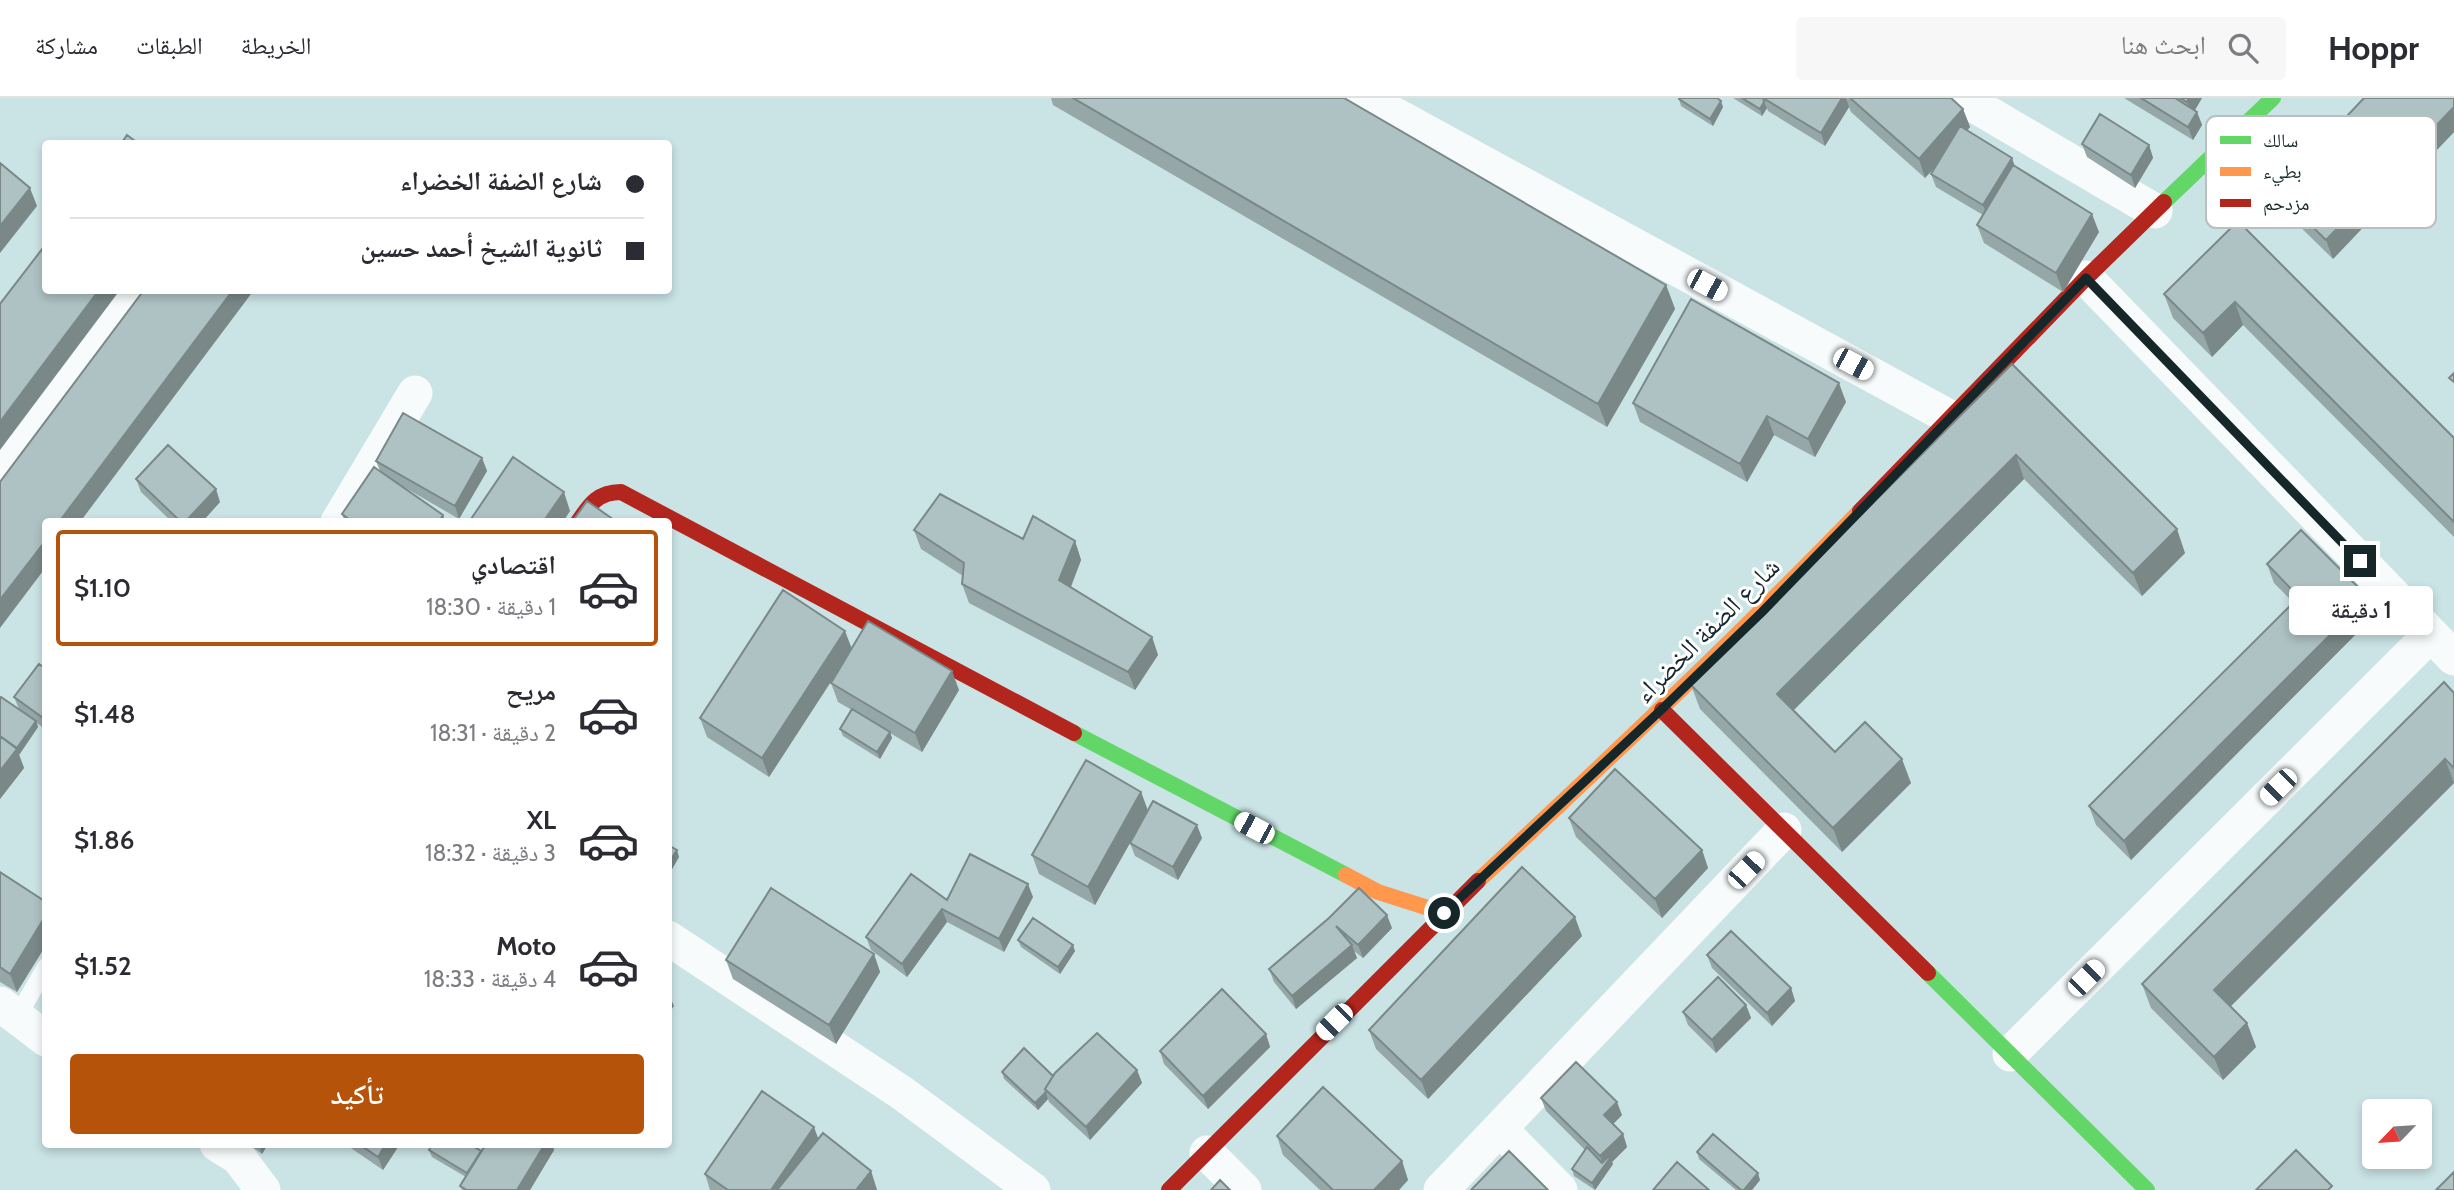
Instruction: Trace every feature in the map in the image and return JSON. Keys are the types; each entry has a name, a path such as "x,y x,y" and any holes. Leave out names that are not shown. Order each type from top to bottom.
{"street":[{"path":"1364,98 1951,418"},
{"name":"شارع الضفة الخضراء","path":"2254,116 2273,98"},
{"path":"1976,101 2155,211"},
{"name":"شارع الضفة الخضراء","path":"1168,1190 1444,913 1762,612 2086,278 2206,162"},
{"path":"2010,1054 2442,646 2086,278"},
{"path":"0,478 136,294"},
{"path":"340,518 415,393"},
{"path":"581,518 594,498 605,491 621,492 670,518"},
{"path":"672,519 1378,892 1444,913"},
{"path":"1661,710 2147,1190"},
{"path":"1441,1190 1784,830"},
{"path":"672,941 902,1093 1033,1190"},
{"path":"9,1011 42,1036"},
{"path":"1500,1129 1560,1190"},
{"path":"223,1148 238,1157 263,1190"},
{"path":"1207,1153 1244,1190"}],"lane":[{"path":"9,1011 42,972"}],"building":[{"path":"1073,98 1344,98 1666,285 1598,404"},
{"path":"1679,98 1717,98 1721,101 1710,119"},
{"path":"1742,98 1763,98 1764,102 1760,109"},
{"path":"1763,98 1842,98 1821,133"},
{"path":"1850,98 1951,98 1963,109 1919,159"},
{"path":"2141,98 2175,98 2197,112 2188,127"},
{"path":"2364,98 2454,98 2454,107 2436,126 2436,116 2347,116"},
{"path":"2100,114 2149,145 2131,175 2082,144"},
{"path":"1960,126 2012,158 1983,205 1931,174"},
{"path":"0,163 30,188 0,226"},
{"path":"2013,165 2092,214 2056,273 1977,225"},
{"path":"2231,228 2245,228 2454,438 2454,522 2235,302 2203,333 2164,294"},
{"path":"2314,228 2338,228 2326,240"},
{"path":"42,249 42,294 96,294 0,422 0,304"},
{"path":"141,294 230,294 62,518 42,518 42,545 0,600 0,482"},
{"path":"1691,299 1839,383 1808,439 1767,416 1740,464 1633,403"},
{"path":"2012,364 2177,529 2133,573 2016,455 1777,694 1835,752 1865,722 1902,759 1833,828 1691,685"},
{"path":"403,413 482,458 455,506 376,461"},
{"path":"168,445 216,489 189,518 177,518 136,479"},
{"path":"513,457 564,492 546,518 472,518"},
{"path":"374,467 443,515 441,518 348,518 342,514"},
{"path":"940,494 1023,539 1033,516 1075,541 1059,580 1152,637 1128,672 962,584 964,563 914,530"},
{"path":"587,501 611,518 575,518"},
{"path":"2301,530 2368,597 2124,841 2089,806 2299,597 2267,564"},
{"path":"783,590 845,631 762,758 700,718"},
{"path":"868,621 952,671 915,733 831,683"},
{"path":"39,664 42,666 42,717 14,697"},
{"path":"2444,682 2454,693 2454,768 2445,759 2214,990 2247,1023 2214,1057 2142,984"},
{"path":"1,697 36,721 17,748 0,736"},
{"path":"852,709 890,732 877,752 840,729"},
{"path":"0,736 17,749 0,771"},
{"path":"1086,760 1141,792 1088,887 1032,855"},
{"path":"1615,769 1702,850 1655,899 1569,818"},
{"path":"1153,801 1197,825 1173,867 1130,843"},
{"path":"970,854 1028,884 999,939 942,909 902,964 866,937 911,874 947,900"},
{"path":"1522,867 1575,917 1421,1080 1369,1030"},
{"path":"0,872 42,899 42,922 10,974 0,967"},
{"path":"771,888 874,954 829,1025 726,960"},
{"path":"1359,888 1387,915 1358,945 1336,926 1352,945 1292,996 1269,969 1329,918"},
{"path":"1033,918 1073,945 1058,967 1018,940"},
{"path":"1731,931 1791,988 1767,1013 1707,955"},
{"path":"1718,977 1746,1005 1712,1040 1683,1012"},
{"path":"1222,989 1266,1034 1203,1096 1160,1051"},
{"path":"1097,1033 1137,1070 1086,1127 1045,1089 1055,1073"},
{"path":"1024,1048 1053,1076 1045,1089 1046,1092 1035,1103 1002,1072"},
{"path":"1576,1062 1617,1102 1604,1115 1623,1134 1600,1156 1541,1098"},
{"path":"1323,1087 1402,1161 1374,1190 1333,1190 1277,1136"},
{"path":"762,1091 814,1127 771,1190 728,1190 705,1174"},
{"path":"823,1133 871,1171 856,1190 777,1190"},
{"path":"1713,1134 1758,1173 1744,1190 1697,1152"},
{"path":"1587,1147 1602,1163 1609,1156 1610,1158 1592,1183 1572,1169"},
{"path":"365,1148 384,1148 378,1157"},
{"path":"476,1148 481,1151 467,1173 429,1150"},
{"path":"484,1148 543,1148 517,1190 467,1190 460,1186"},
{"path":"2296,1150 2332,1186 2328,1190 2256,1190"},
{"path":"1509,1151 1548,1190 1471,1190"},
{"path":"1677,1162 1709,1190 1653,1190"},
{"path":"2454,1172 2454,1190 2436,1190"},
{"path":"1220,1180 1230,1190 1211,1190"}],"traffic: fast":[{"path":"2254,116 2273,98"},
{"path":"2164,202 2206,162"},
{"path":"1074,733 1346,875"},
{"path":"1928,973 2147,1190"}],"traffic: slow":[{"path":"1478,881 1671,699 1860,511"},
{"path":"1346,875 1378,892 1444,913"}],"traffic: jam":[{"path":"1860,511 2086,278 2164,202"},
{"path":"581,518 595,500 606,494 621,492 670,518"},
{"path":"672,519 1074,733"},
{"path":"1662,710 1928,973"},
{"path":"1169,1190 1478,881"}],"route":[{"path":"1444,913 1762,612 2086,278 2360,561"}]}
